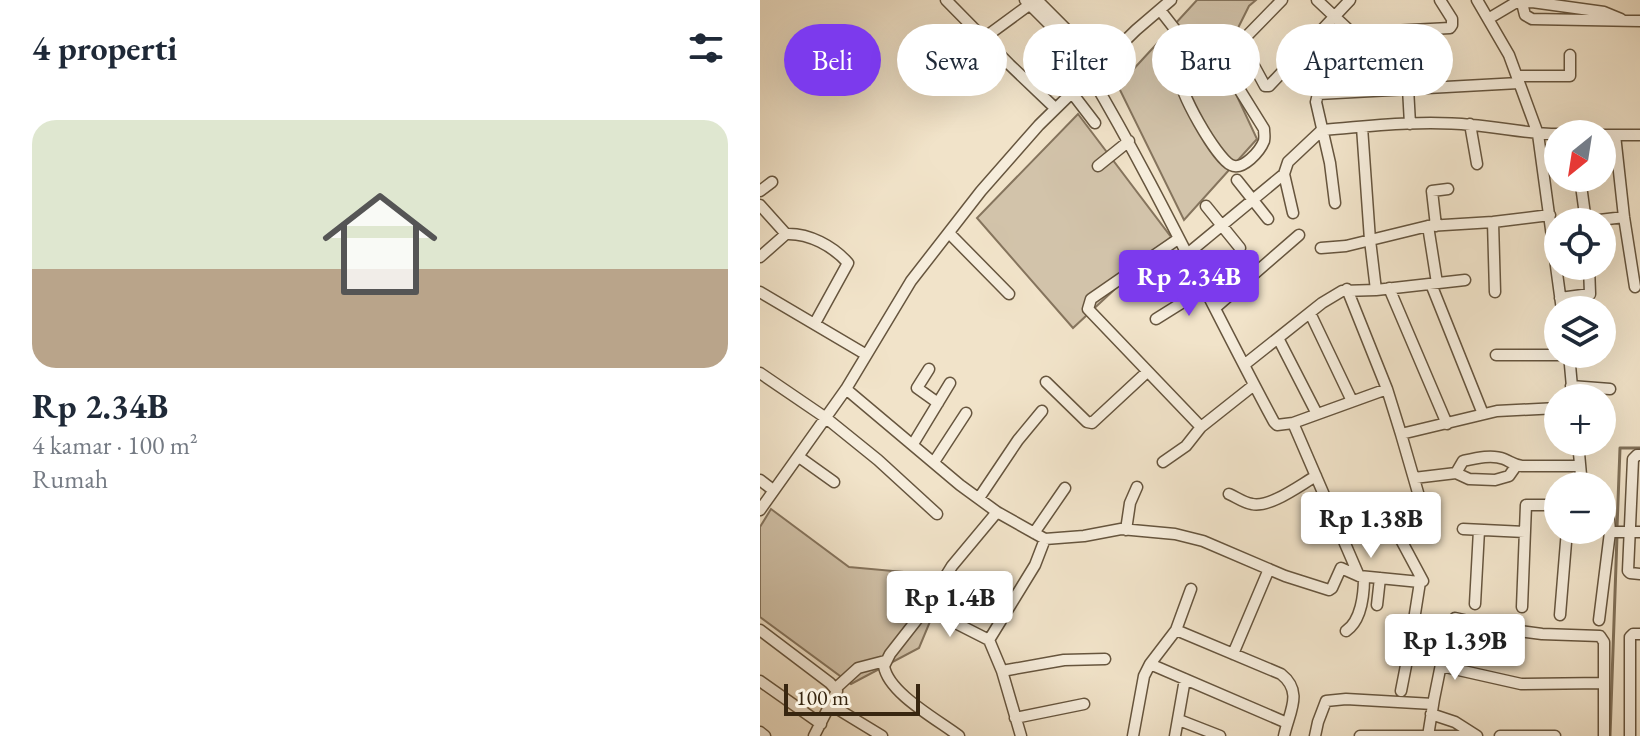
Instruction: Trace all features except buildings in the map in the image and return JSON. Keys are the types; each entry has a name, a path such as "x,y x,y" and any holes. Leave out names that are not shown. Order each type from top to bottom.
{"street":[{"path":"946,0 970,24"},
{"path":"1136,32 1171,0"},
{"path":"1282,0 1241,42 1265,86 1269,86 1350,0"},
{"path":"1317,0 1342,24"},
{"path":"1440,0 1452,24"},
{"path":"1477,0 1509,55 1538,134 1551,208"},
{"path":"1002,24 1030,2 1051,24"},
{"path":"1488,19 1509,6 1532,2 1604,12 1621,19"},
{"path":"1522,3 1525,15 1532,19 1640,21"},
{"path":"1160,10 1171,24"},
{"path":"1453,84 1570,76 1570,55"},
{"path":"1007,61 1055,108"},
{"path":"760,510 846,389 911,281 1001,166 1069,96"},
{"path":"1074,96 1095,123"},
{"path":"1107,96 1275,424 1293,423 1387,389"},
{"path":"1187,96 1209,139 1234,166 1249,160 1260,147 1265,134 1244,96"},
{"path":"1318,96 1316,102 1330,163 1335,203"},
{"path":"1408,96 1410,124"},
{"path":"1293,213 1284,174 1288,162 1322,130 1410,124 1470,124 1544,134"},
{"path":"1470,124 1477,164"},
{"path":"1362,127 1376,290"},
{"path":"1616,135 1640,135"},
{"path":"1098,166 1129,141"},
{"path":"1616,144 1635,287"},
{"path":"1186,255 1284,174"},
{"path":"1237,180 1268,219"},
{"path":"760,191 772,182"},
{"path":"1448,189 1432,191 1434,284 1483,414"},
{"path":"760,205 786,234"},
{"path":"1206,206 1240,248"},
{"path":"1616,218 1624,217"},
{"path":"1321,248 1346,246 1432,226 1544,221"},
{"path":"1493,222 1495,292"},
{"path":"949,233 1009,294"},
{"path":"760,257 786,234 797,234 832,249 848,263 815,323"},
{"path":"1215,308 1299,235"},
{"path":"1178,239 1091,299 1088,309 1201,427"},
{"path":"1244,365 1334,295 1347,289 1376,290 1465,280"},
{"path":"1583,296 1591,293 1590,280"},
{"path":"1389,288 1447,424"},
{"path":"1156,319 1204,289"},
{"path":"1347,289 1387,389 1421,503"},
{"path":"760,292 865,354"},
{"path":"1310,313 1352,401"},
{"path":"1278,338 1317,414"},
{"path":"1496,355 1544,354"},
{"path":"929,369 917,388 938,403"},
{"path":"1046,382 1087,422 1092,423 1147,372"},
{"path":"761,377 826,418 937,514"},
{"path":"913,444 950,383"},
{"path":"1163,462 1186,446 1201,427 1254,385"},
{"path":"846,389 997,512 1045,539 1126,530 1175,534 1203,541 1329,590 1340,568 1361,577 1420,582"},
{"path":"1401,434 1497,411 1544,409"},
{"path":"979,498 1018,440 1042,411"},
{"path":"934,462 966,413"},
{"path":"1293,423 1361,577 1358,616 1355,625 1346,631"},
{"path":"1599,620 1636,490 1633,459 1640,455"},
{"path":"1579,456 1581,472"},
{"path":"799,457 834,482"},
{"path":"1456,473 1463,461 1483,457 1503,458 1516,466 1580,466"},
{"path":"1414,478 1456,473 1469,479 1495,480 1509,476 1516,466"},
{"path":"1229,494 1258,505 1278,498 1316,476"},
{"path":"760,480 773,490"},
{"path":"1126,530 1130,503 1137,487"},
{"path":"1034,533 1065,488"},
{"path":"1522,607 1526,505 1544,505"},
{"path":"959,736 898,689 885,672 885,661 926,608 952,566 997,512"},
{"path":"1393,525 1422,580 1401,691"},
{"path":"1463,529 1525,532"},
{"path":"1475,604 1479,530"},
{"path":"1624,532 1628,571 1640,574"},
{"path":"989,640 1035,565 1045,539"},
{"path":"1560,615 1566,544"},
{"path":"1233,654 1269,569"},
{"path":"1377,605 1380,578"},
{"path":"1133,736 1144,676 1176,630 1191,589"},
{"path":"926,608 989,640 1002,671 1021,736"},
{"path":"1428,736 1449,625 1455,618 1542,634 1600,636 1604,642 1604,736"},
{"path":"760,630 836,688 837,694 814,736"},
{"path":"1176,630 1281,674 1288,680 1295,694 1284,736"},
{"path":"1630,736 1635,684 1630,637 1640,634"},
{"path":"1002,671 1048,662 1105,659"},
{"path":"836,688 858,668 885,661"},
{"path":"1150,664 1287,723"},
{"path":"1441,666 1521,684 1604,683"},
{"path":"1175,736 1185,679"},
{"path":"760,681 821,724"},
{"path":"1315,736 1326,701 1346,699 1432,709 1477,736"},
{"path":"1015,718 1084,704"},
{"path":"831,705 882,736"},
{"path":"1179,720 1220,736"},
{"path":"760,732 765,736"},
{"path":"1360,736 1471,736"},
{"path":"1500,736 1555,736"}],"shaded area":[{"path":"1197,0 1256,0 1249,6 1240,24 1175,24"},
{"path":"1152,49 1152,96 1237,96 1257,139 1184,220 1123,96 1136,96 1136,66"},
{"path":"1078,114 1171,237 1073,328 977,218"},
{"path":"771,509 849,567 949,576 919,648 851,684 760,617 760,527"}],"waterway":[{"path":"1617,528 1620,448 1640,448"},
{"path":"1610,736 1617,536"}]}
